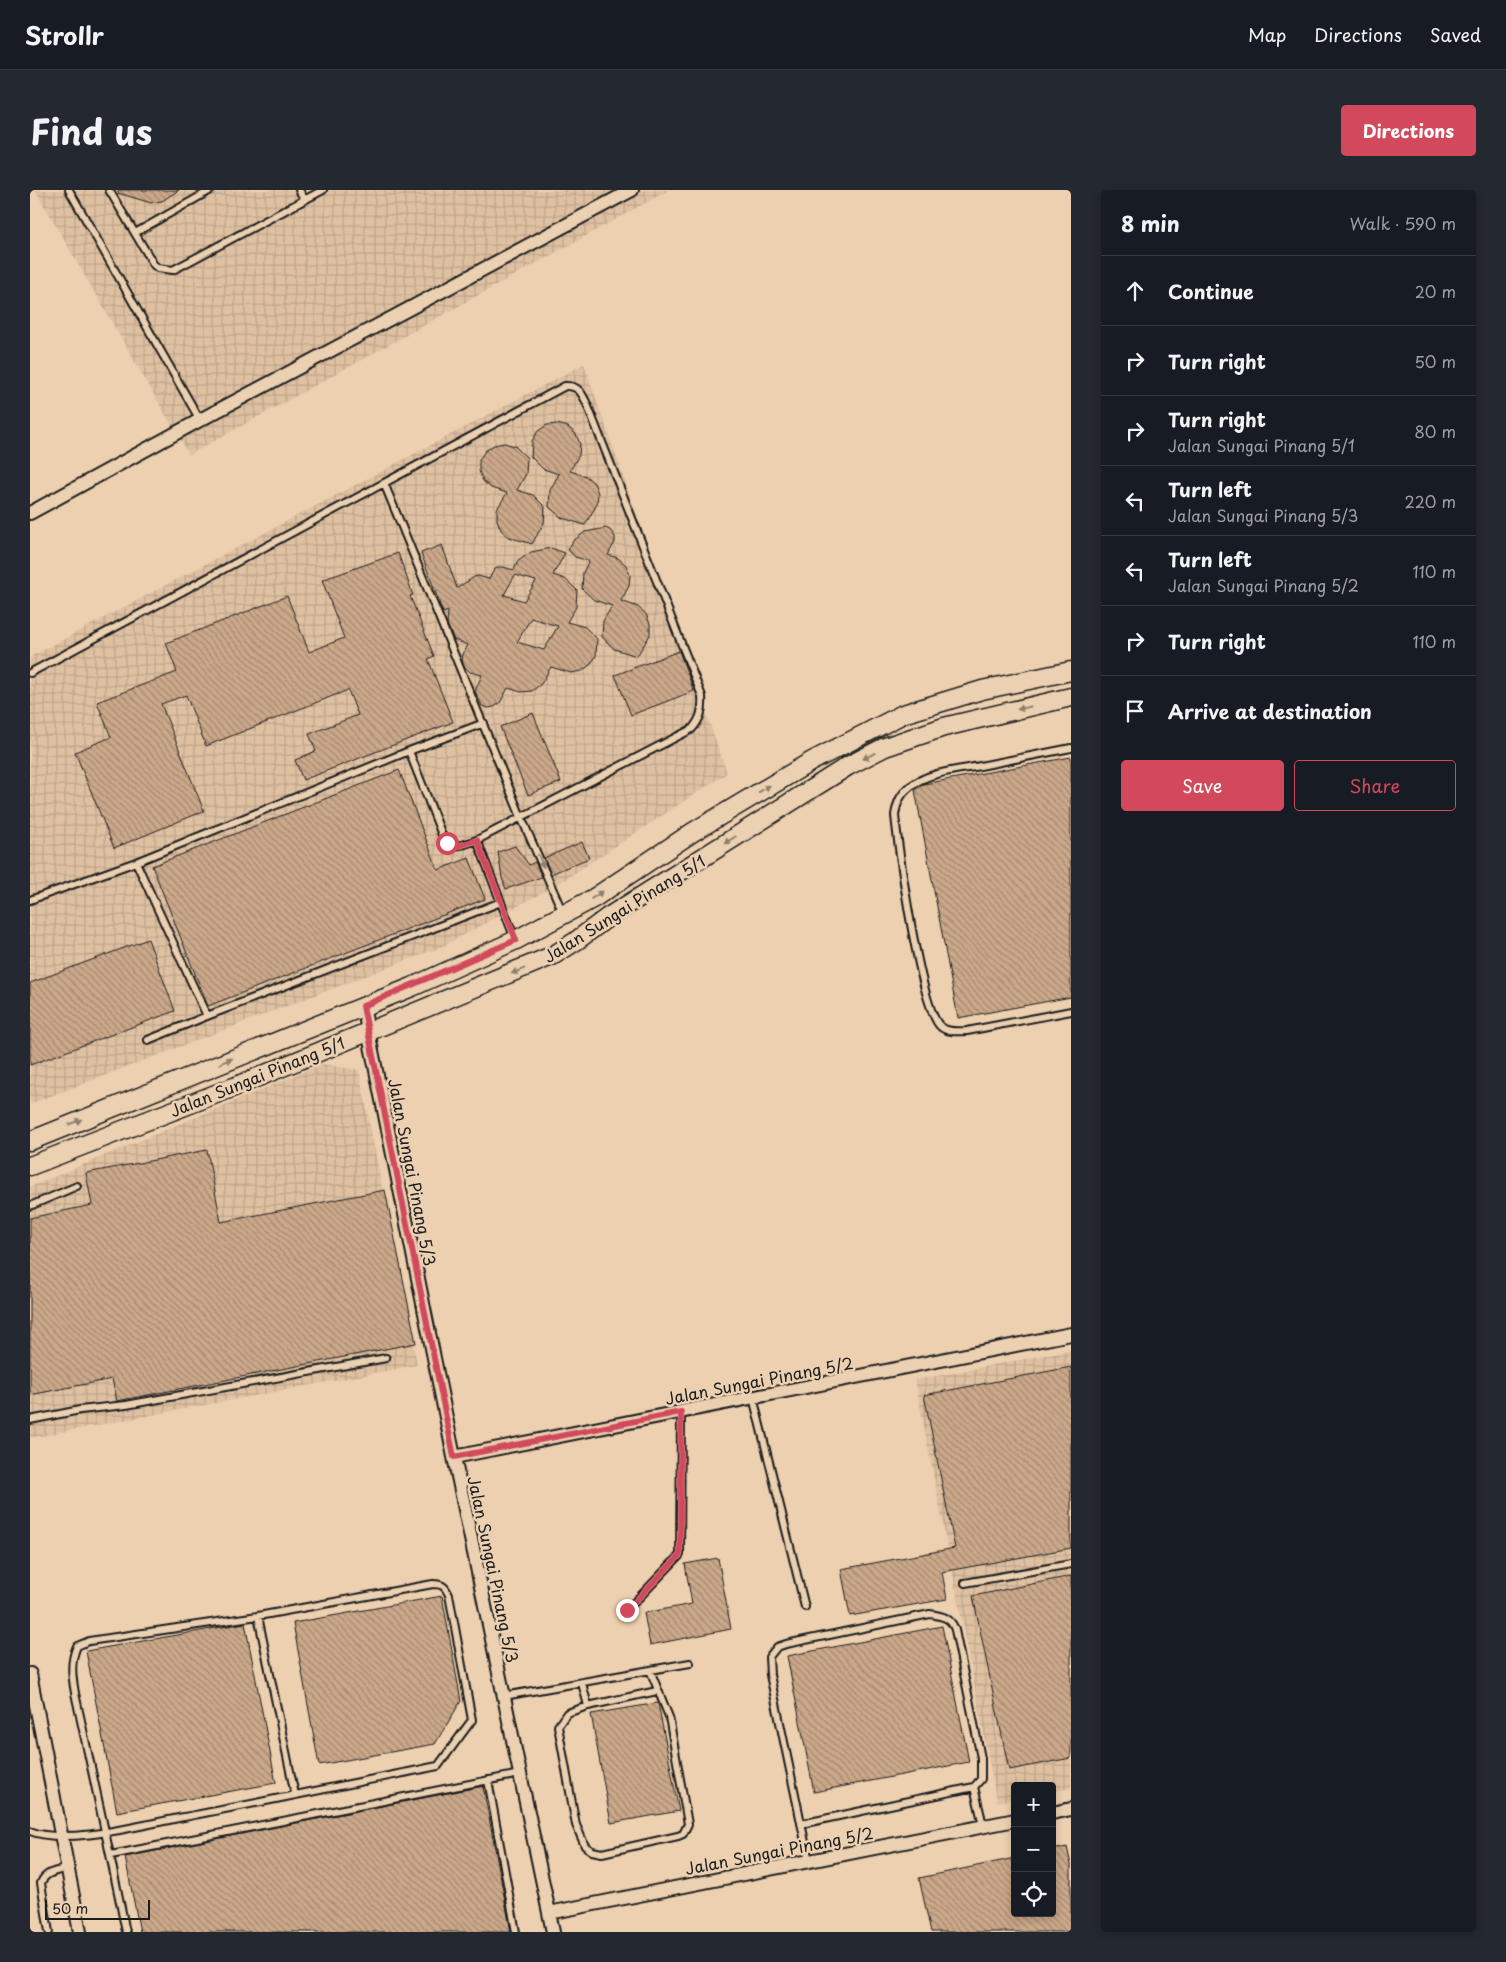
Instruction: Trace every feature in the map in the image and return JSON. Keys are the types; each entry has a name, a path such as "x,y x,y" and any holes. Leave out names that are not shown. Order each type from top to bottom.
{"street":[{"path":"30,513 200,420 632,190"},
{"name":"Jalan Sungai Pinang 5/1","path":"30,1141 363,1006 516,940 594,898 693,832 839,745 902,714 982,690 1071,671"},
{"name":"Jalan Sungai Pinang 5/1","path":"30,1166 234,1087 368,1030 554,955 608,917 848,766 885,748 944,727 1071,697"},
{"name":"Jalan Sungai Pinang 5/3","path":"363,1006 454,1457 553,1932"},
{"name":"Jalan Sungai Pinang 5/2","path":"454,1457 1071,1334"},
{"path":"30,1674 80,1932"},
{"path":"1056,1812 1071,1809"},
{"name":"Jalan Sungai Pinang 5/2","path":"549,1913 1011,1821"}],"lane":[{"path":"69,190 200,420"},
{"path":"109,190 154,265 158,268 173,270 323,190"},
{"path":"135,233 210,190"},
{"path":"299,190 305,200"},
{"path":"30,673 564,386 575,386 582,392 588,404 702,696 701,716 692,729 477,840 459,846 451,845 444,840 409,751"},
{"path":"384,483 521,817 564,914"},
{"path":"30,900 136,862 409,751 484,723"},
{"path":"1071,748 951,771 926,778 912,784 903,792 897,802 894,815 914,939 930,1008 935,1020 942,1028 950,1031 968,1031 1071,1011"},
{"path":"477,840 516,940"},
{"path":"136,862 207,1016"},
{"path":"148,1040 501,902"},
{"path":"30,1206 77,1186"},
{"path":"30,1420 386,1358"},
{"path":"753,1397 805,1607"},
{"path":"627,1610 680,1555 681,1412"},
{"path":"965,1583 1071,1564"},
{"path":"30,1831 61,1836 105,1832 295,1796 438,1766 472,1720 450,1595 446,1588 440,1584 432,1584 258,1616 89,1641 77,1646 73,1655 72,1671 75,1693 105,1832 110,1855 126,1932"},
{"path":"801,1824 974,1787 982,1779 981,1758 955,1630 953,1624 945,1616 930,1614 786,1644 777,1647 769,1657 770,1675 808,1861"},
{"path":"258,1616 295,1796"},
{"path":"504,1696 690,1663"},
{"path":"650,1670 669,1718 688,1824 683,1834 678,1836 602,1853 592,1851 585,1846 576,1825 558,1726 567,1713 588,1706 657,1691"},
{"path":"582,1683 588,1706"},
{"path":"110,1855 520,1774"},
{"path":"488,1780 516,1932"},
{"path":"974,1787 983,1825"},
{"path":"49,1932 41,1883 43,1877 50,1873 68,1868"}],"shaded area":[{"path":"35,190 669,190 189,455"},
{"path":"584,364 727,773 555,886 439,948 30,1104 30,657"},
{"path":"322,1064 359,1070 417,1365 30,1438 30,1187"},
{"path":"1071,1350 1071,1788 1056,1791 1056,1782 1011,1782 1011,1800 997,1802 915,1380"}],"building":[{"path":"118,190 179,190 162,201 151,203 118,193"},
{"path":"557,424 568,427 576,434 580,444 579,455 570,471 586,476 594,483 598,493 597,504 585,525 562,518 549,507 550,490 559,474 543,469 531,457 532,441 538,431 547,425"},
{"path":"504,443 515,446 527,458 526,474 517,490 533,495 545,507 544,523 532,544 509,537 501,530 497,520 497,509 507,493 491,488 483,481 479,471 479,460 485,451 494,445"},
{"path":"606,528 615,537 615,542 608,555 618,558 626,565 630,575 629,586 621,601 638,607 646,614 650,624 650,635 637,656 614,649 602,637 603,621 612,606 594,600 582,589 583,572 589,561 575,557 568,550 573,541 585,532"},
{"path":"442,545 457,588 474,577 478,576 489,579 498,567 514,570 518,561 531,552 551,548 565,553 553,575 565,579 577,590 576,607 567,622 585,627 597,639 596,656 590,665 582,671 571,673 551,667 541,684 532,691 521,692 508,688 500,703 488,708 482,706 475,691 482,675 470,672 462,661 463,654 468,645 454,640 447,624 448,611 443,613 421,553","holes":["515,575 536,581 524,601 504,595","531,618 558,626 544,650 517,642"]},
{"path":"398,553 413,595 410,596 434,656 428,659 453,722 303,780 295,760 316,751 309,734 358,715 348,690 206,746 186,695 161,704 204,811 114,848 75,752 111,737 97,702 177,672 166,643 287,596 309,652 344,638 322,580"},
{"path":"679,651 694,691 631,715 615,675"},
{"path":"533,713 561,782 528,795 500,727"},
{"path":"1071,757 1071,997 958,1018 915,790 924,784"},
{"path":"399,770 438,870 469,858 485,899 208,1006 152,866"},
{"path":"582,842 589,858 551,874 544,858"},
{"path":"515,846 529,865 535,862 542,877 506,889 502,878 498,852"},
{"path":"148,939 175,1011 30,1065 30,983"},
{"path":"207,1150 221,1222 385,1190 416,1343 117,1401 112,1379 30,1395 30,1218 92,1205 86,1173"},
{"path":"1071,1367 1071,1548 942,1572 947,1599 850,1616 841,1569 955,1548 924,1395"},
{"path":"718,1558 731,1629 650,1645 644,1613 692,1604 685,1564"},
{"path":"1071,1576 1071,1758 1009,1770 973,1596"},
{"path":"442,1596 461,1701 435,1744 319,1765 293,1623"},
{"path":"245,1623 276,1783 117,1812 86,1651"},
{"path":"942,1626 969,1762 814,1792 787,1656"},
{"path":"658,1703 679,1811 611,1823 591,1714"},
{"path":"483,1786 511,1932 140,1932 125,1857"},
{"path":"1067,1847 1071,1865 1071,1932 931,1932 919,1878 1011,1859 1011,1917 1056,1917 1056,1849"}],"route":[{"path":"447,843 459,846 477,840 516,940 412,987 363,1006 454,1457 681,1412 680,1555 627,1610"}]}
